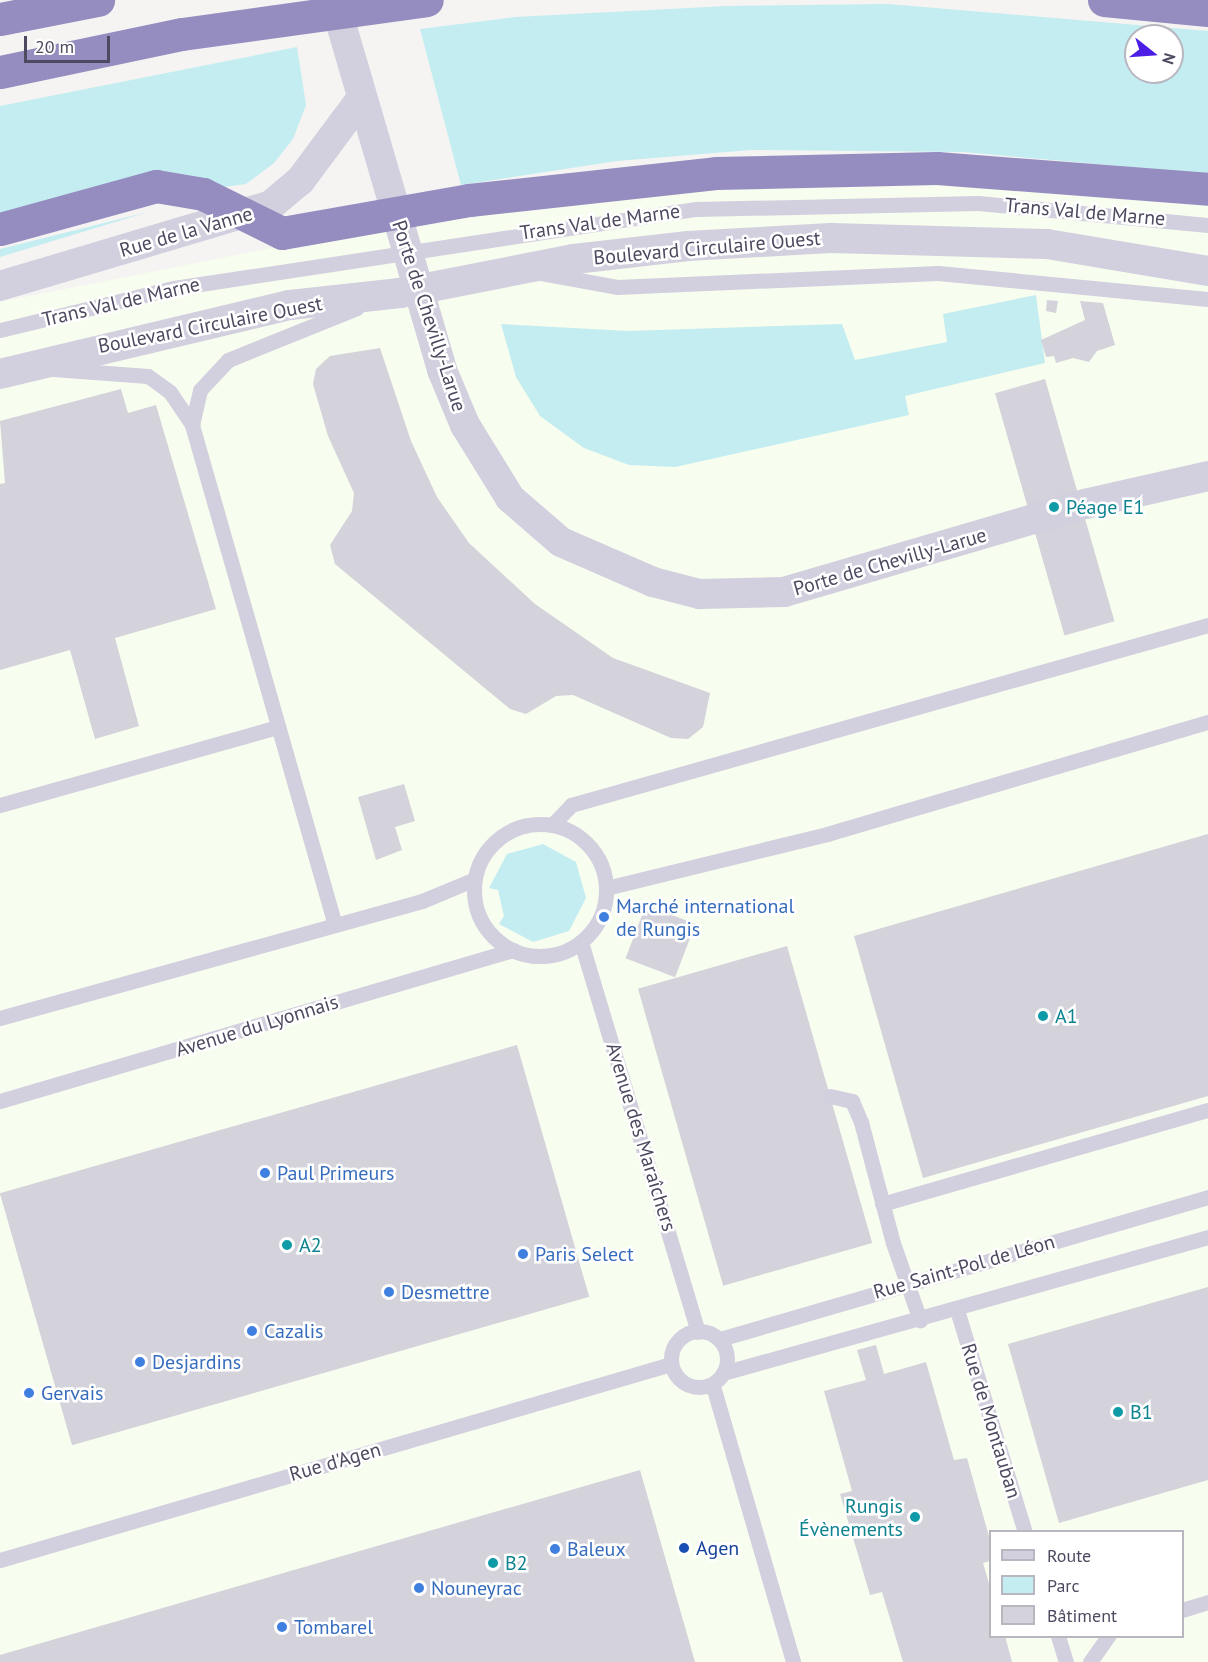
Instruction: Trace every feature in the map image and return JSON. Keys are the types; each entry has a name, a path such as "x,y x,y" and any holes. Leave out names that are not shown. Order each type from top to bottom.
{"highway":[{"path":"0,20 98,0"},
{"path":"0,72 182,34 427,0"},
{"path":"1104,0 1208,10"},
{"path":"0,229 156,186 203,194 282,233 469,200 716,173 936,168 1208,189"}],"street":[{"name":"Porte de Chevilly-Larue","path":"333,0 442,370 486,468 533,522 600,560 699,594 746,596 815,587 1085,504 1208,476"},
{"name":"Rue de la Vanne","path":"0,286 186,231 253,214 285,196 362,99"},
{"name":"Boulevard Circulaire Ouest","path":"0,374 34,364 290,305 400,293 529,271 574,259 688,246 831,238 1047,244 1208,271"}],"lane":[{"name":"Trans Val de Marne","path":"0,330 174,288 696,209 978,203 1208,225"},
{"path":"529,271 617,287 938,273 1208,299"},
{"path":"192,425 200,390 228,360 400,293"},
{"path":"34,364 64,373 120,370 148,376 170,392 192,425 335,925"},
{"path":"552,825 582,802 1208,625"},
{"path":"606,888 827,834 1208,722"},
{"path":"0,805 278,727"},
{"path":"552,825 569,830 596,854 606,888 596,924 581,942 552,955 513,950 487,929 479,913 475,879 489,848 502,836 526,826 552,825"},
{"path":"0,1018 422,901 475,879"},
{"name":"Avenue des Maraîchers","path":"581,942 698,1332"},
{"name":"Avenue du Lyonnais","path":"0,1101 513,950"},
{"path":"831,1096 852,1101 882,1204 921,1320"},
{"path":"882,1204 1208,1110"},
{"name":"Rue Saint-Pol de Léon","path":"720,1339 1208,1197"},
{"name":"Rue Saint-Pol de Léon","path":"718,1380 1208,1237"},
{"name":"Rue de Montauban","path":"957,1310 1024,1530"},
{"path":"718,1380 700,1389 680,1380 670,1364 676,1343 698,1332 720,1339 727,1358 718,1380 793,1662"},
{"name":"Rue d'Agen","path":"0,1560 670,1364"},
{"path":"1184,1609 1208,1602"},
{"path":"1059,1638 1065,1662"},
{"path":"1090,1662 1107,1638"}],"shaded area":[{"name":"Marché international de Rungis","path":"867,184 966,185 1208,205 1208,1662 0,1662 0,302 286,245 485,215 721,189"}],"green space":[{"path":"888,4 1125,24 1124,84 1184,84 1184,29 1208,31 1208,174 963,152 751,150 617,161 461,185 420,29 515,17 727,6"},
{"path":"297,47 306,105 293,139 274,163 246,184 0,216 0,106"},
{"path":"148,212 0,257 0,249"},
{"path":"1036,295 1045,363 905,396 909,415 675,467 629,465 584,448 540,416 516,377 501,324 628,331 842,324 855,360 947,342 943,314"},
{"path":"543,844 576,862 586,898 569,931 533,942 499,924 504,916 498,890 489,888 507,854"}],"building":[{"path":"1047,300 1058,301 1056,313 1046,311"},
{"path":"1080,301 1103,303 1115,345 1097,351 1089,362 1073,358 1056,363 1054,356 1046,357 1041,340 1085,320"},
{"path":"380,348 411,441 437,497 469,543 535,604 613,658 710,693 703,727 688,739 671,738 573,695 556,696 526,714 510,709 335,564 330,545 352,511 354,493 328,436 313,384 316,369 330,356"},
{"name":"Péage E1","path":"1045,379 1114,621 1064,636 995,393"},
{"path":"121,389 128,413 156,405 216,609 115,638 139,726 95,739 70,650 0,670 0,484 5,483 0,421"},
{"path":"404,784 415,821 395,827 402,850 376,860 358,797"},
{"name":"A1","path":"1208,834 1208,1096 923,1178 854,936"},
{"path":"646,905 695,924 675,977 626,958"},
{"path":"787,946 872,1243 723,1286 638,989"},
{"name":"A2","path":"517,1045 589,1297 72,1445 0,1193"},
{"name":"B1","path":"1208,1287 1208,1480 1059,1523 1008,1344"},
{"name":"Rungis Évènements","path":"876,1345 884,1374 926,1362 954,1460 967,1458 989,1536 989,1561 983,1563 989,1584 989,1638 1006,1638 1012,1662 903,1662 882,1592 870,1595 840,1494 852,1491 824,1391 866,1380 857,1350"},
{"name":"B2","path":"640,1470 695,1662 0,1662 0,1655"}],"place":[{"name":"Péage E1","path":"1054,507"},
{"name":"Marché international de Rungis","path":"604,917"},
{"name":"A1","path":"1043,1016"},
{"name":"Paul Primeurs","path":"265,1173"},
{"name":"A2","path":"287,1245"},
{"name":"Paris Select","path":"523,1254"},
{"name":"Desmettre","path":"389,1292"},
{"name":"Cazalis","path":"252,1331"},
{"name":"Desjardins","path":"140,1362"},
{"name":"Gervais","path":"29,1393"},
{"name":"B1","path":"1118,1412"},
{"name":"Rungis Évènements","path":"915,1517"},
{"name":"Agen","path":"684,1548"},
{"name":"Baleux","path":"555,1549"},
{"name":"B2","path":"493,1563"},
{"name":"Nouneyrac","path":"419,1588"},
{"name":"Tombarel","path":"282,1627"}]}
